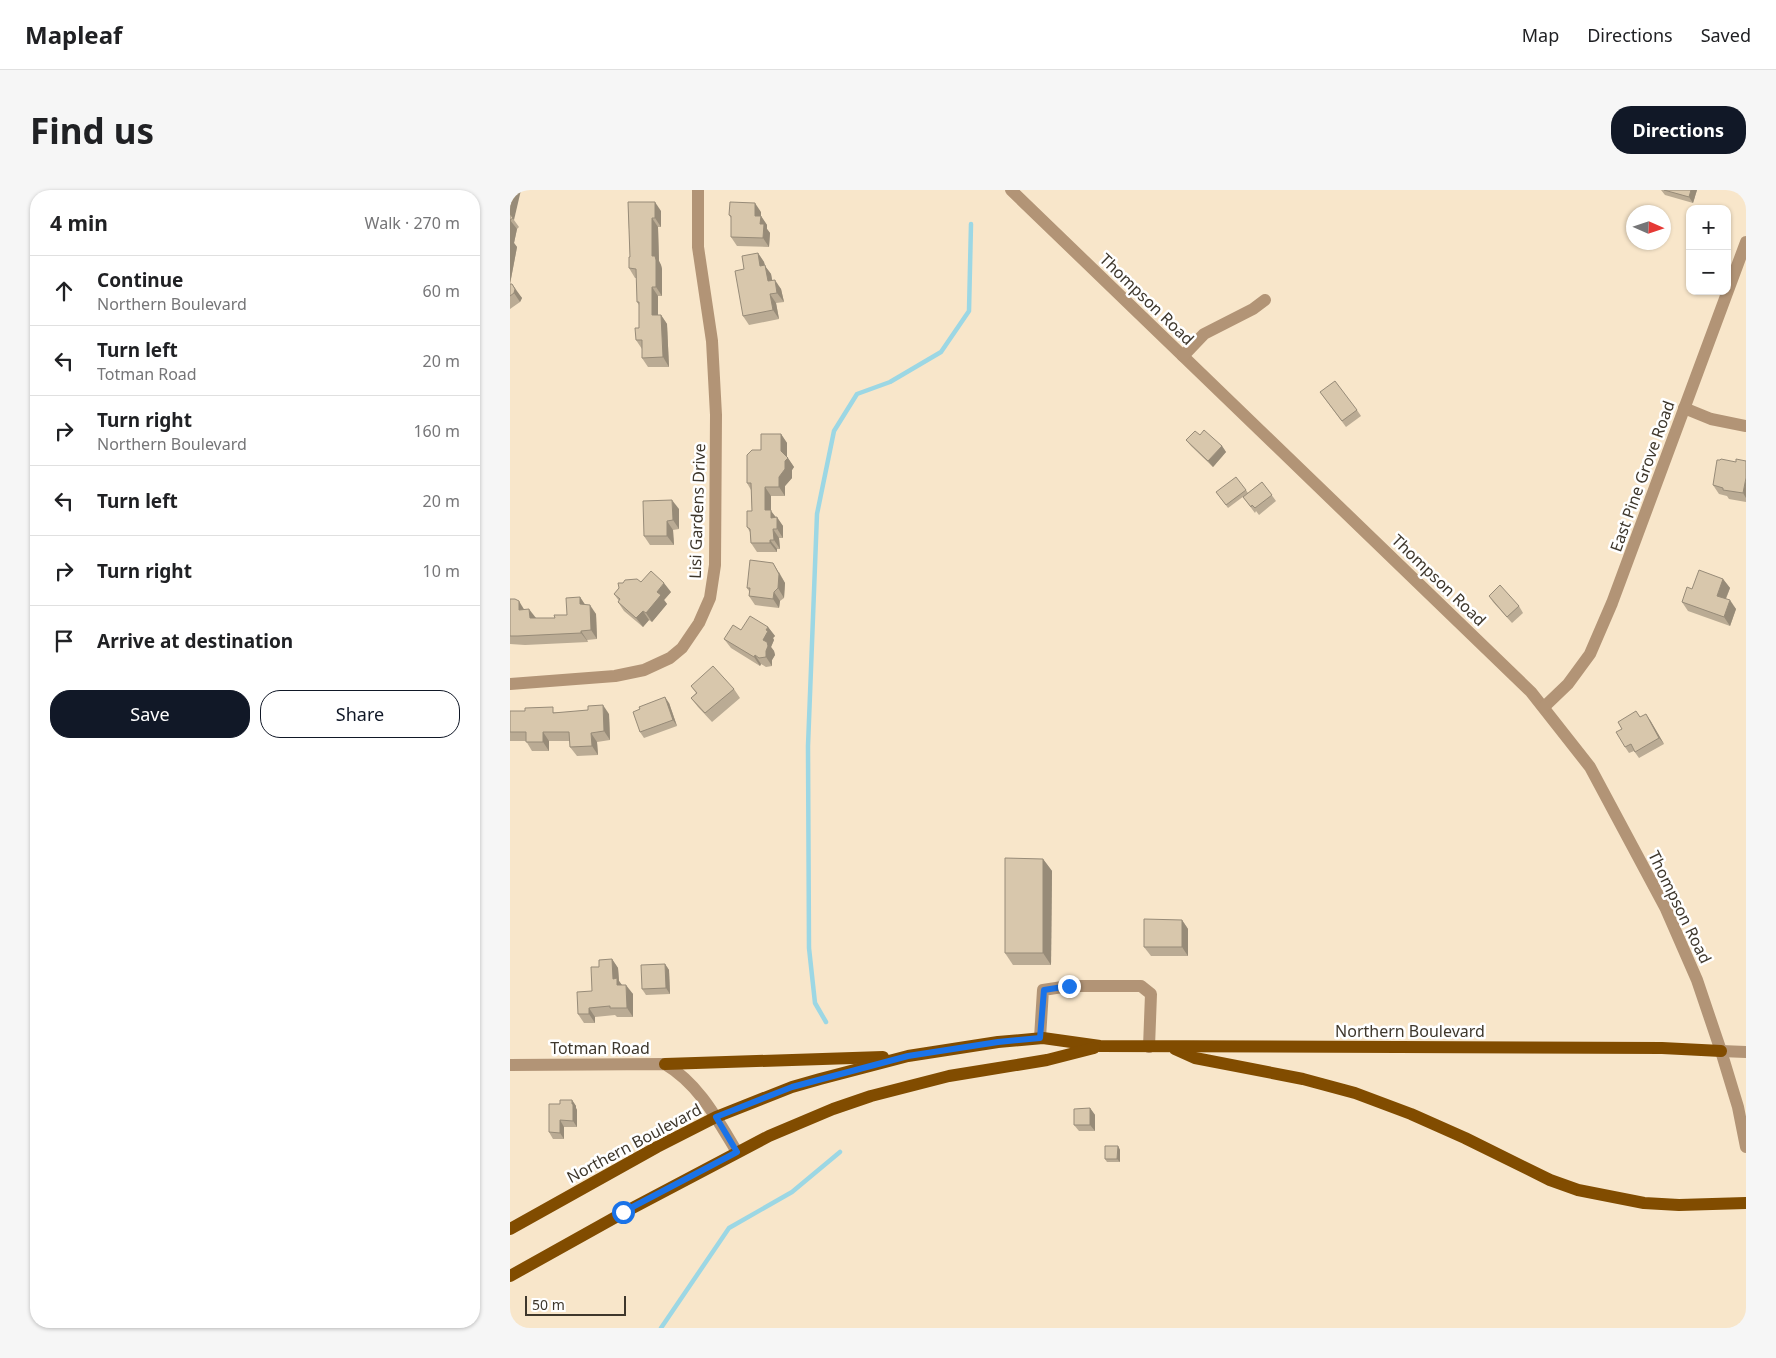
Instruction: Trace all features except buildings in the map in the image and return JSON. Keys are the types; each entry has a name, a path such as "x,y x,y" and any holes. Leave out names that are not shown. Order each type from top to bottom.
{"main road":[{"name":"Northern Boulevard","path":"510,1229 657,1147 716,1117 792,1087 908,1056 998,1042 1040,1038 1100,1046 1149,1047 1652,1048 1721,1051"},
{"name":"Northern Boulevard","path":"510,1276 623,1212 737,1152 769,1136 833,1109 870,1096 949,1076 1048,1060 1100,1046"},
{"path":"1171,1047 1195,1058 1303,1078 1355,1092 1447,1130 1550,1180 1578,1190 1644,1203 1679,1205 1746,1203"},
{"path":"665,1064 908,1056"}],"street":[{"name":"Lisi Gardens Drive","path":"510,684 615,676 644,670 670,658 682,648 699,623 710,598 715,565 716,415 712,341 698,247 698,190"},
{"name":"Thompson Road","path":"1011,190 1531,692 1544,707 1590,767 1666,909 1697,980 1721,1051 1738,1107 1746,1147"},
{"name":"East Pine Grove Road","path":"1544,707 1568,684 1590,654 1612,603 1746,242"},
{"path":"1183,356 1204,334 1253,309 1265,300"},
{"path":"1684,408 1711,419 1746,426"},
{"path":"1040,1038 1044,990 1069,986 1140,986 1152,994 1149,1047"},
{"path":"1721,1051 1746,1052"},
{"name":"Totman Road","path":"510,1065 665,1064 678,1072 700,1092 737,1152"}],"waterway":[{"path":"826,1022 815,1003 809,948 808,746 817,514 834,431 857,394 890,382 941,352 969,311 971,224"},
{"path":"661,1328 729,1228 792,1192 840,1152"}],"route":[{"path":"623,1212 737,1152 716,1117 792,1087 908,1056 998,1042 1040,1038 1044,990 1069,986"}]}
